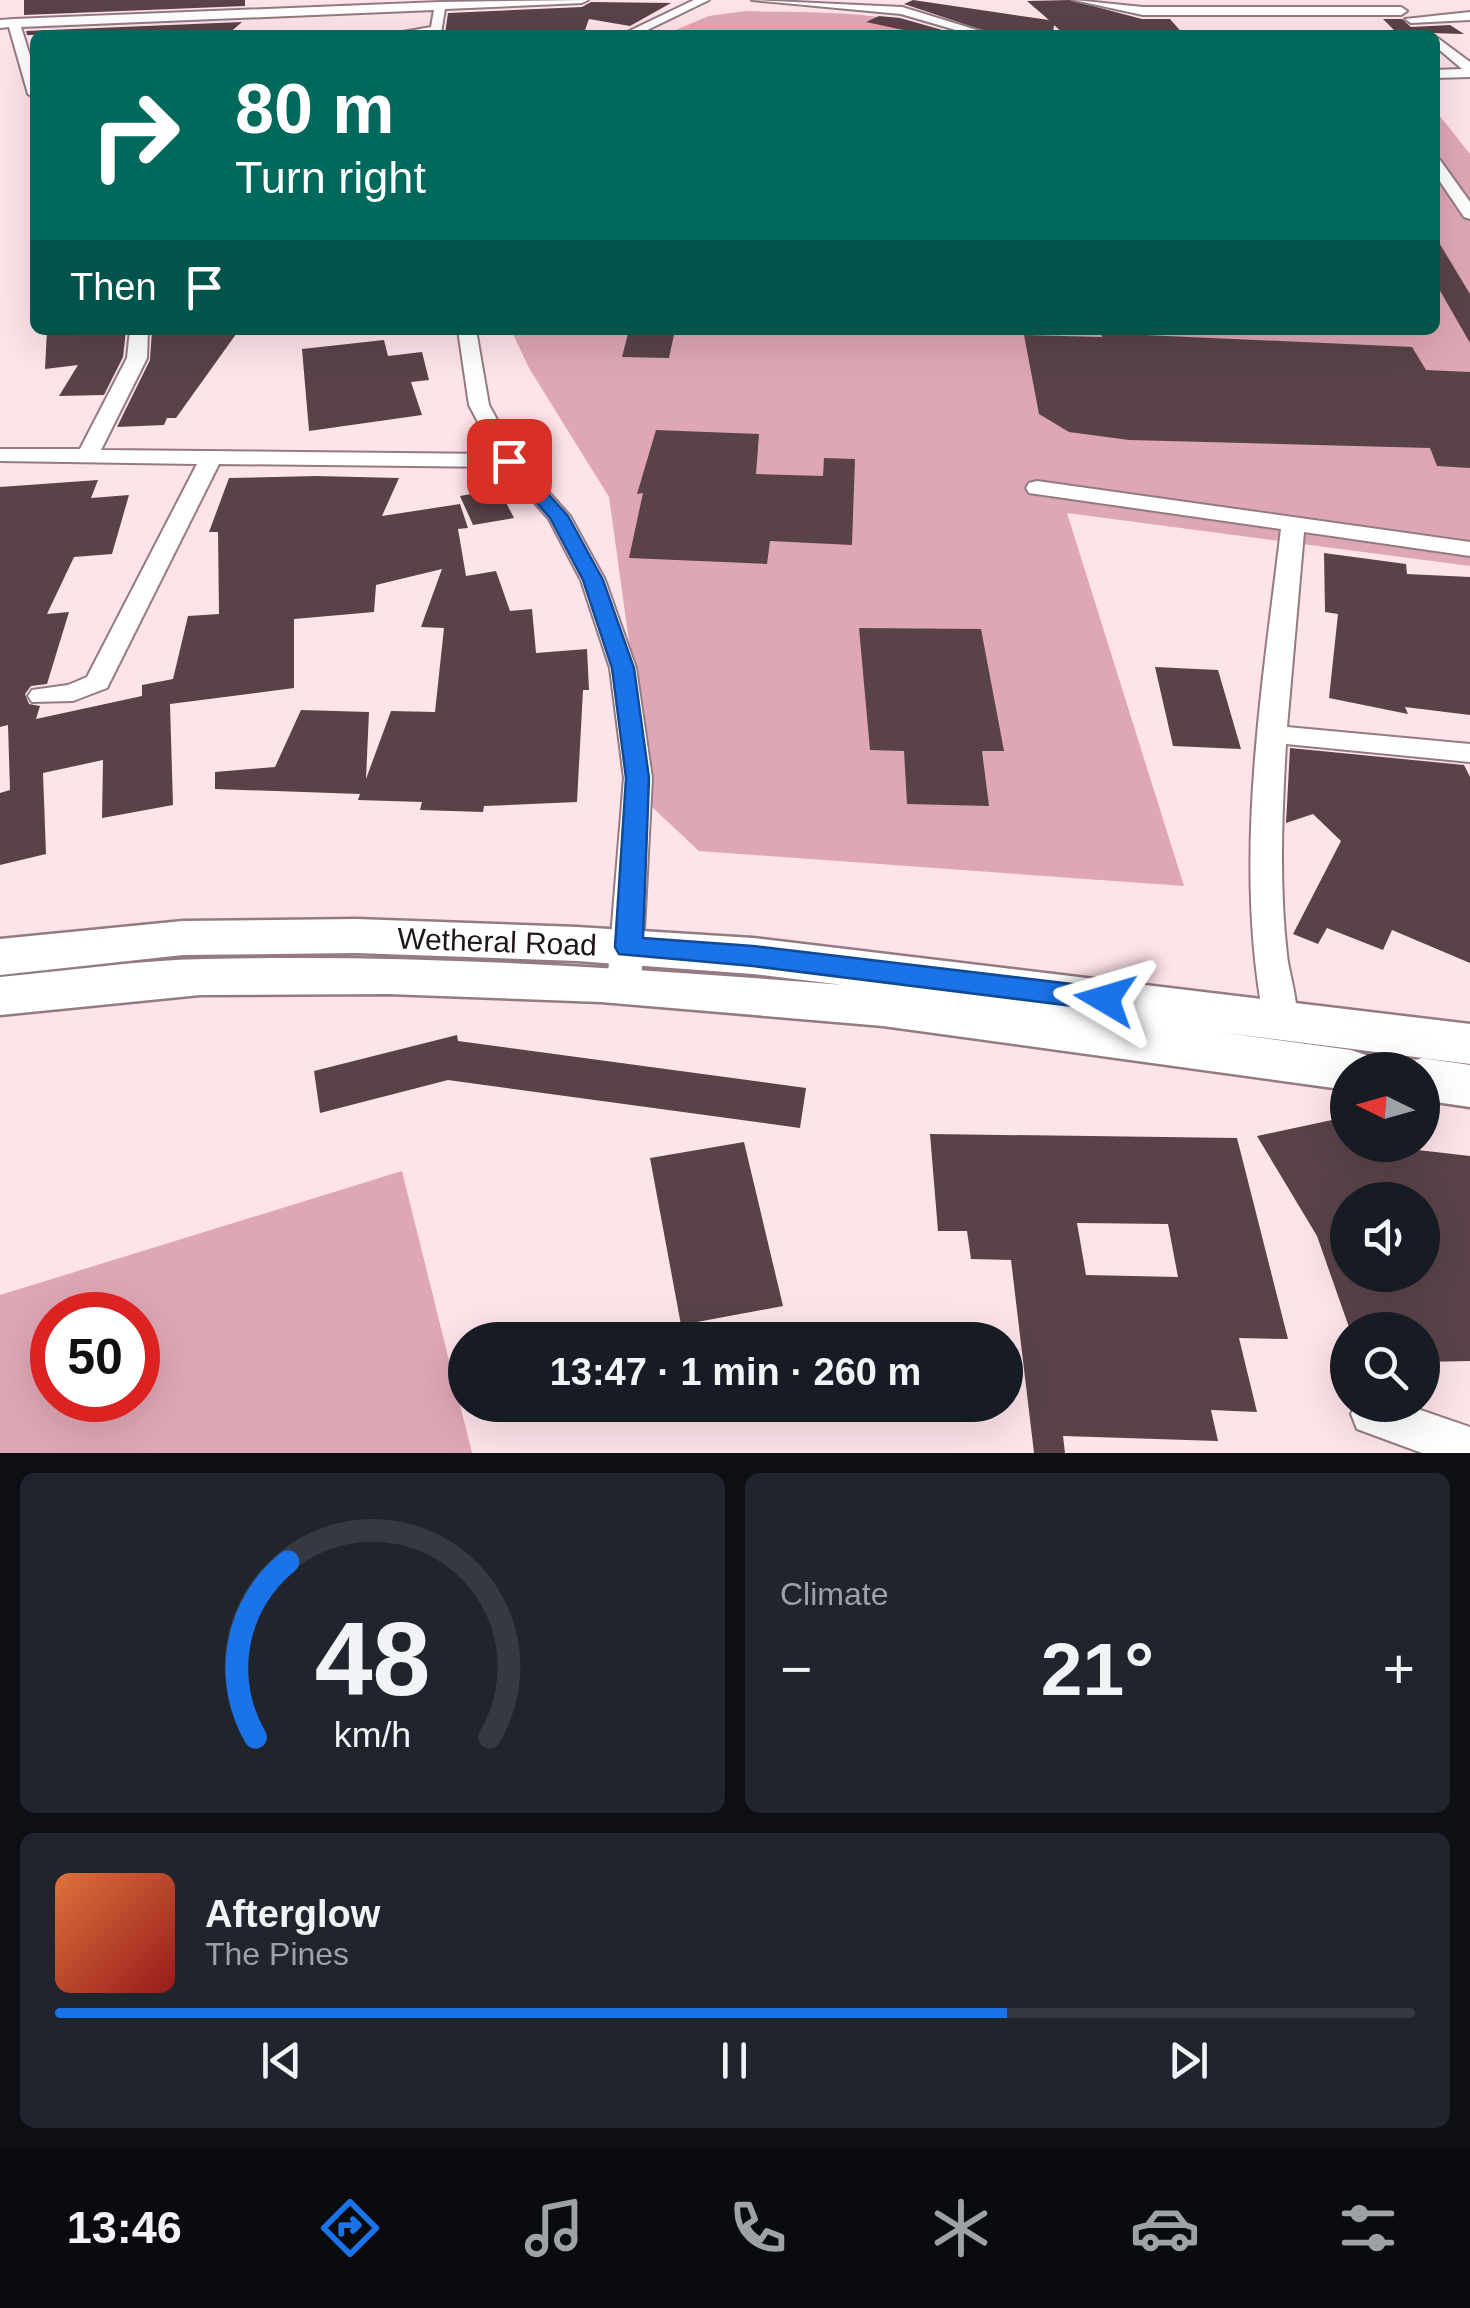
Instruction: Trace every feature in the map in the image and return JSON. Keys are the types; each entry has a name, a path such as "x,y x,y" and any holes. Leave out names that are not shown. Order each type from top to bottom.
{"main road":[{"name":"Wetheral Road","path":"0,957 182,938 356,936 627,967 883,1007 1330,1067"},
{"name":"Wetheral Road","path":"0,996 200,977 388,976 627,967 753,956 1470,1044"},
{"path":"1440,1082 1470,1086"}],"street":[{"path":"30,81 7,23 277,17 582,0"},
{"path":"638,30 704,0"},
{"path":"758,0 902,11 969,30"},
{"path":"1080,0 1143,11 1239,6 1470,16"},
{"path":"1388,0 1423,30"},
{"path":"437,30 440,5"},
{"path":"1440,44 1470,71"},
{"path":"1440,74 1470,71"},
{"path":"1440,170 1470,214"},
{"path":"88,455 137,358 139,335"},
{"path":"467,335 479,405 509,461 558,516 593,580 623,668 638,778 627,967"},
{"path":"0,455 509,461"},
{"path":"41,696 72,693 98,682 213,455"},
{"path":"1037,488 1470,549"},
{"path":"1281,1021 1270,973 1266,924 1271,734 1293,524"},
{"path":"1271,734 1470,753"},
{"path":"1394,1422 1470,1449"}],"shaded area":[{"path":"746,11 824,13 876,17 936,30 676,30 709,16"},
{"path":"1440,116 1470,154 1470,566 1067,513 1184,886 699,851 652,807 609,497 529,368 513,335 1440,335"},
{"path":"402,1171 448,1356 448,1422 464,1422 472,1453 0,1453 0,1295"}],"building":[{"path":"24,0 245,0 245,6 24,15"},
{"path":"913,0 1049,20 1027,1 1070,0 1142,19 1170,19 1180,30 1060,30 1054,25 1054,30 982,30 904,4"},
{"path":"591,2 671,3 630,26 589,19 585,30 446,30 448,13 582,7"},
{"path":"879,16 900,18 942,30 903,30 866,22"},
{"path":"1383,19 1402,19 1411,27 1450,25 1464,34 1440,33 1440,30 1394,30"},
{"path":"242,22 233,30 50,30"},
{"path":"1440,244 1470,294 1470,343 1440,291"},
{"path":"47,335 125,335 123,357 104,395 59,396 78,365 45,369"},
{"path":"152,335 235,335 176,418 167,418 164,425 117,427 150,360"},
{"path":"628,335 674,335 669,358 622,357"},
{"path":"1024,335 1145,335 1412,347 1426,370 1470,372 1470,468 1437,466 1430,448 1129,440 1069,432 1039,414"},
{"path":"384,340 388,356 422,352 429,380 411,382 422,415 309,431 302,349"},
{"path":"656,430 759,434 756,474 823,476 824,458 855,459 852,545 770,541 767,564 629,558 643,493 637,494"},
{"path":"229,478 399,478 382,516 460,504 468,528 458,529 466,576 496,571 510,611 532,609 536,653 587,649 589,690 583,690 577,802 484,806 483,812 420,810 422,802 358,800 360,794 215,789 215,772 275,767 301,710 369,712 366,779 391,711 435,712 444,628 421,627 442,569 376,585 374,612 294,619 294,688 170,704 173,805 102,818 103,760 43,773 46,854 0,865 0,793 10,790 8,725 0,727 0,487 98,480 91,498 129,495 112,554 74,557 47,614 69,612 47,684 31,686 25,694 29,704 40,706 36,719 142,696 142,685 173,679 188,616 219,614 218,532 209,532"},
{"path":"499,489 514,518 473,525 460,496"},
{"path":"1324,553 1406,564 1407,574 1470,577 1470,715 1405,707 1408,714 1329,698 1338,614 1325,612"},
{"path":"859,628 981,629 1004,751 982,751 989,806 907,804 904,751 870,750"},
{"path":"1155,667 1218,670 1241,749 1173,746"},
{"path":"1290,748 1464,765 1470,777 1470,963 1392,930 1383,950 1327,928 1318,944 1293,934 1341,841 1313,814 1286,823"},
{"path":"457,1035 458,1041 806,1088 800,1128 448,1080 320,1113 314,1071"},
{"path":"1330,1120 1330,1162 1440,1162 1440,1153 1470,1156 1470,1361 1440,1362 1440,1312 1344,1312 1337,1292 1440,1292 1440,1182 1330,1182 1330,1273 1317,1236 1257,1136"},
{"path":"930,1134 1237,1138 1288,1339 1239,1338 1257,1412 1211,1410 1218,1441 1063,1436 1065,1453 1034,1453 1023,1361 1023,1322 1018,1322 1011,1260 971,1259 967,1231 938,1231","holes":["1077,1223 1168,1224 1178,1277 1086,1275"]},
{"path":"744,1142 783,1306 680,1322 650,1158"}],"route":[{"path":"509,461 558,516 593,580 623,668 638,778 629,947 753,956 1105,999"}]}
